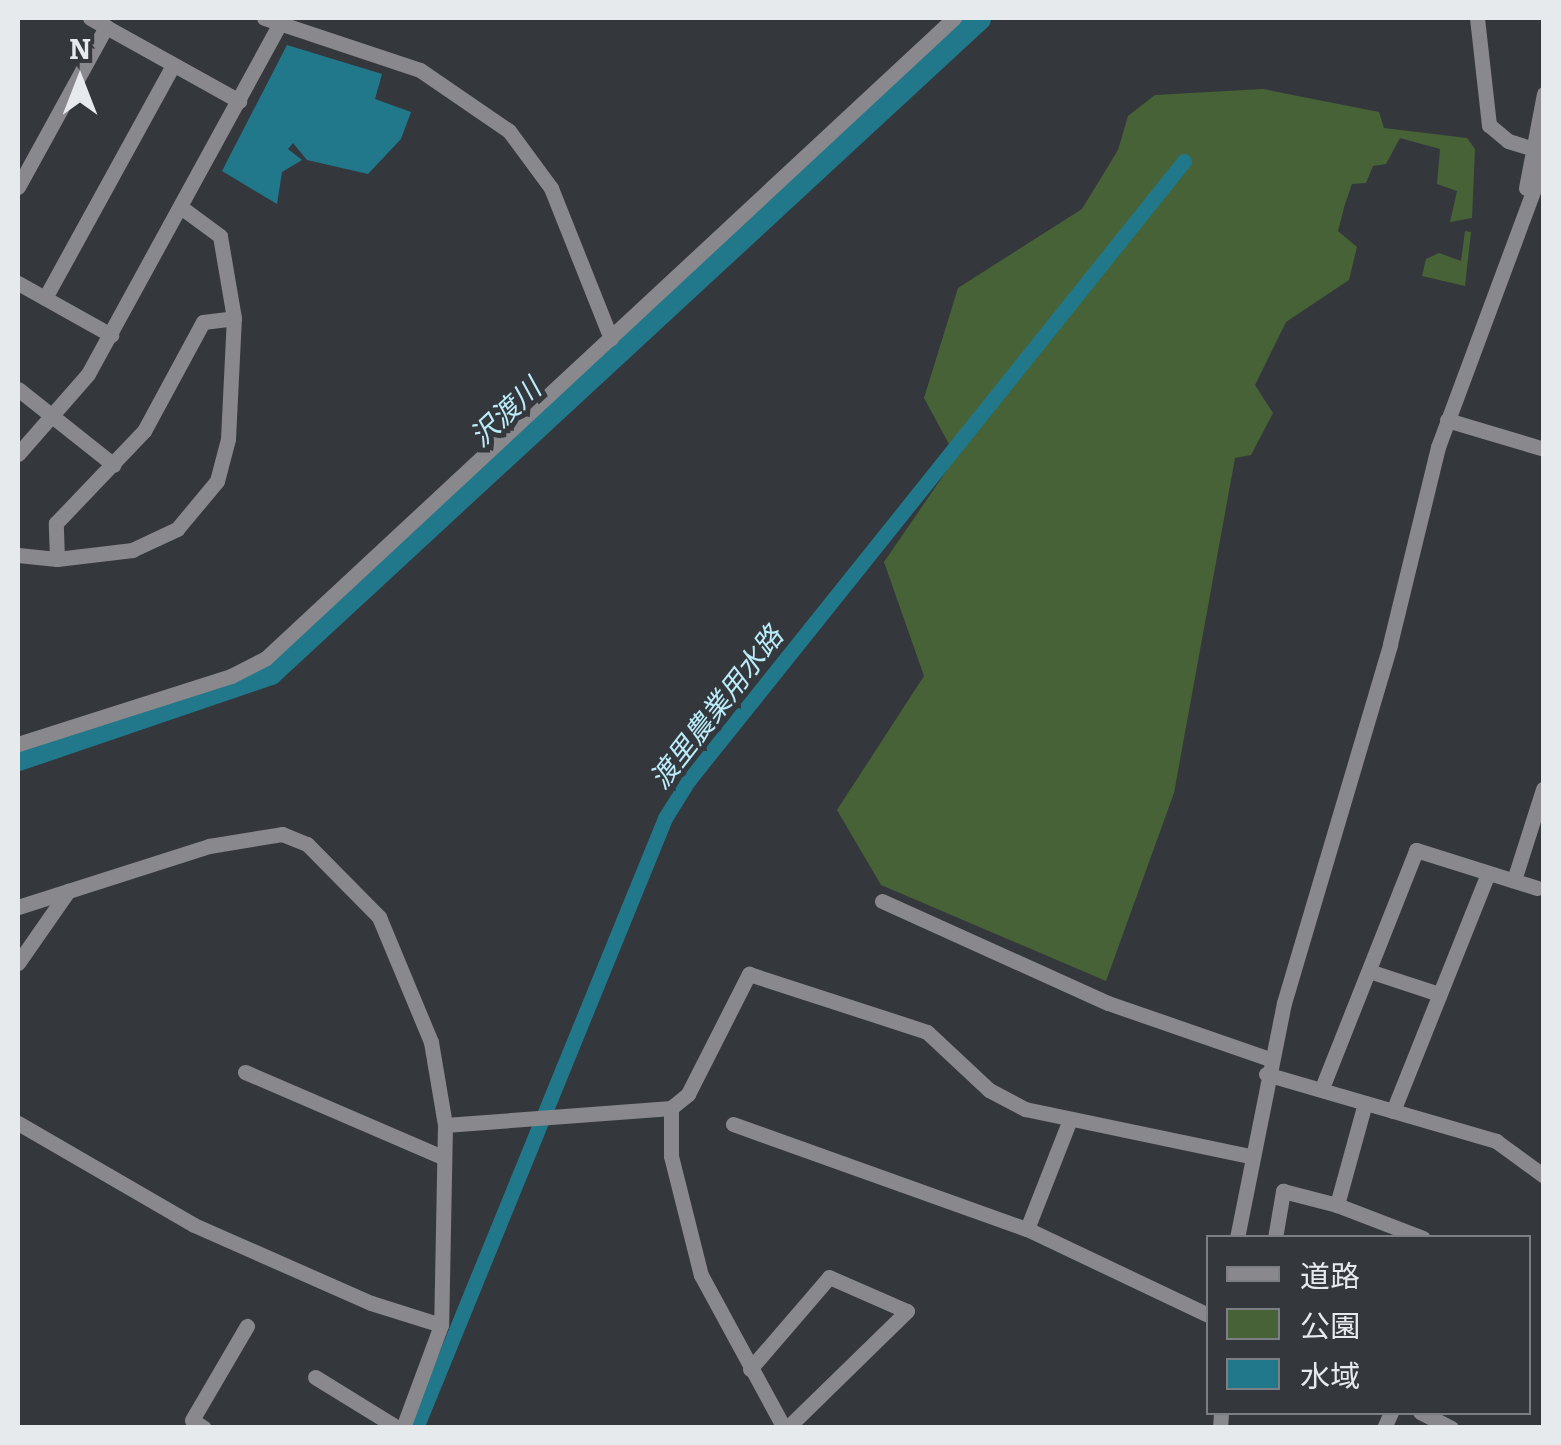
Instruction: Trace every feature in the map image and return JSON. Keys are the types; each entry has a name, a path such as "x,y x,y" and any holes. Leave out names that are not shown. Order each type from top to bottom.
{"street":[{"path":"90,18 239,101"},
{"path":"18,744 231,676 266,658 954,18"},
{"path":"1477,18 1484,114 1496,135 1537,150"},
{"path":"18,454 55,417 111,334 239,101 271,22 420,70 509,130 551,188 610,339"},
{"path":"18,187 106,27"},
{"path":"45,298 173,65"},
{"path":"1237,1235 1268,1066 1390,644 1446,420 1526,197 1544,94"},
{"path":"1526,197 1544,162"},
{"path":"18,554 57,559 132,550 177,529 199,508 226,458 234,318 220,236 182,208"},
{"path":"18,283 111,334"},
{"path":"57,559 56,523 144,430 203,322 234,318"},
{"path":"18,389 114,465"},
{"path":"1446,420 1544,449"},
{"path":"1514,880 1538,787"},
{"path":"18,907 209,846 294,836 351,885 390,937 431,1042 445,1126 440,1156 446,1254 441,1326 401,1428 315,1377"},
{"path":"1322,1088 1416,850 1536,888"},
{"path":"1393,1111 1488,873"},
{"path":"18,963 68,891"},
{"path":"882,900 1108,1004 1322,1088 1496,1142 1544,1176"},
{"path":"1369,971 1439,994"},
{"path":"445,1126 671,1108 688,1094 749,974 927,1032 1008,1102 1069,1122 1250,1156"},
{"path":"245,1072 440,1156"},
{"path":"1336,1205 1365,1103"},
{"path":"671,1108 670,1156 701,1275 750,1369 786,1428 907,1311 830,1277 750,1369"},
{"path":"1027,1229 1069,1122"},
{"path":"18,1123 194,1224 372,1303 441,1326"},
{"path":"733,1124 1027,1229 1206,1314"},
{"path":"1276,1235 1283,1192 1336,1205 1415,1235"},
{"path":"204,1428 192,1420 248,1326"},
{"path":"1426,1415 1451,1428"}],"green space":[{"path":"1263,89 1379,112 1384,128 1467,138 1475,149 1472,218 1450,222 1457,191 1437,184 1440,149 1400,138 1386,164 1373,166 1366,183 1352,184 1338,231 1357,247 1349,280 1286,322 1255,385 1273,413 1251,455 1235,458 1174,793 1106,981 881,885 837,810 924,676 884,562 956,457 924,398 958,288 1082,209 1118,150 1128,116 1155,95"},
{"path":"1465,231 1471,232 1465,286 1422,276 1426,259 1439,253 1461,261"}],"water":[{"path":"287,45 382,74 375,99 411,112 401,139 368,174 307,160 293,143 288,149 302,160 282,172 277,204 222,171"}],"waterway":[{"name":"沢渡川","path":"18,758 270,672 978,18"},
{"name":"渡里農業用水路","path":"416,1428 665,818 688,781 1184,161"}]}
